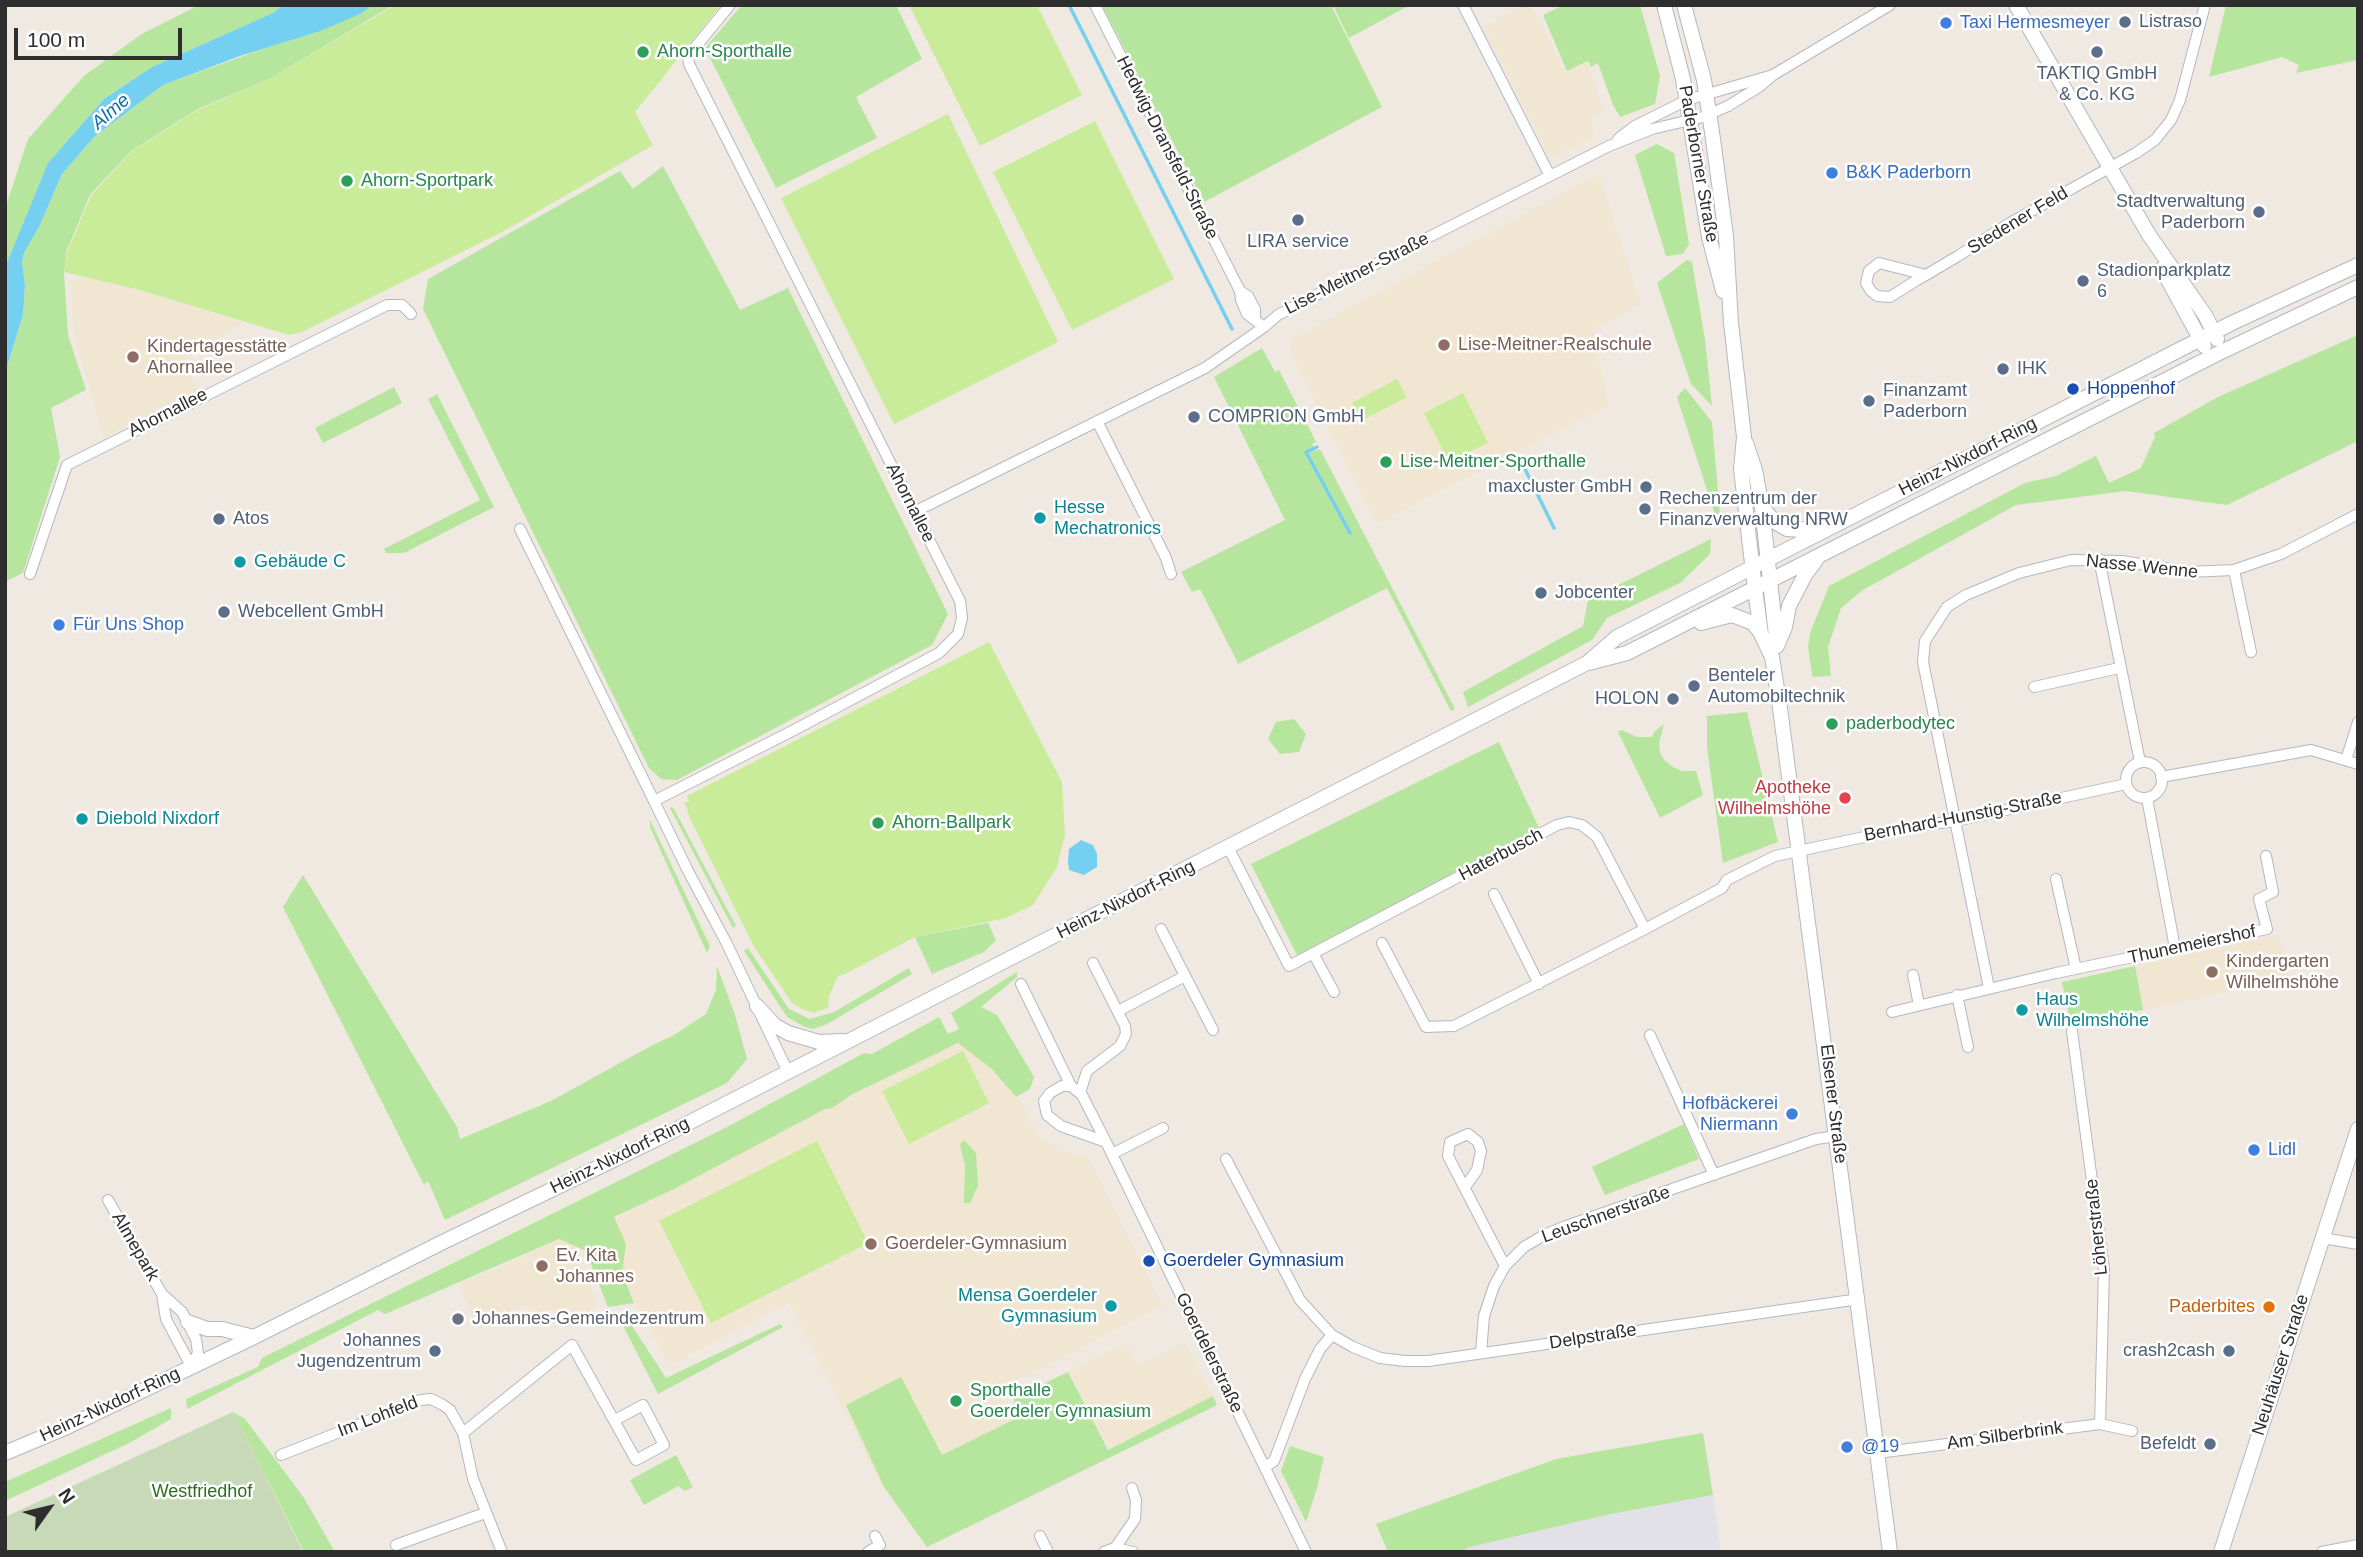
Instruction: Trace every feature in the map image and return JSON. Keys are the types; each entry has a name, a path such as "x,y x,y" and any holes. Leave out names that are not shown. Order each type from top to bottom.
{"main road":[{"name":"Paderborner Straße","path":"1664,5 1687,100 1709,237 1731,323"},
{"name":"Paderborner Straße","path":"1684,5 1699,56 1706,93 1726,236 1731,323 1744,437 1741,470 1753,567"},
{"path":"2016,5 2149,235 2205,315 2219,346 2217,354 2199,340 2161,267 2149,235"},
{"name":"Heinz-Nixdorf-Ring","path":"1587,663 1617,637 2214,332 2358,265"},
{"name":"Heinz-Nixdorf-Ring","path":"5,1453 67,1427 254,1337 788,1072 1587,663 1627,653 2217,354 2358,287"},
{"name":"Paderborner Straße","path":"1744,437 1755,470 1769,559"},
{"path":"1762,507 1775,522 1787,529 1802,530 1827,522 1841,522"},
{"path":"1775,651 1792,599 1819,556"},
{"name":"Elsener Straße","path":"1769,559 1775,651 1890,1552"},
{"name":"Elsener Straße","path":"1753,567 1761,634 1775,651"},
{"path":"1685,624 1699,624 1732,615 1753,623 1761,634"},
{"path":"757,1006 774,1025 788,1033 819,1042 848,1041"},
{"name":"Neuhäuser Straße","path":"2221,1552 2358,1129"},
{"path":"188,1322 207,1329 222,1329 254,1337"}],"street":[{"name":"Ahornallee","path":"654,801 939,653 958,634 961,625 960,601 689,64 688,56 730,5"},
{"name":"Hedwig-Dransfeld-Straße","path":"1094,5 1240,290 1248,296 1260,323"},
{"path":"1463,5 1550,176"},
{"path":"1690,119 1710,115 1749,94 1773,75 1890,5"},
{"name":"Stedener Feld","path":"1926,275 1879,263 1869,271 1866,283 1874,294 1887,298 1926,275 2016,219 2147,147 2159,136 2171,120 2184,86 2205,5"},
{"path":"1706,93 1773,75"},
{"name":"Lise-Meitner-Straße","path":"1609,145 1635,126 1706,93"},
{"name":"Lise-Meitner-Straße","path":"914,512 1205,368 1260,323 1609,145 1660,126 1690,119"},
{"name":"Ahornallee","path":"30,574 67,465 387,305 402,305 411,314"},
{"path":"1097,421 1166,558 1171,574"},
{"name":"Nasse Wenne","path":"1955,821 1923,662 1925,640 1947,607 1993,583 2071,560 2099,559 2140,563 2188,572 2234,570 2281,554 2357,519"},
{"path":"520,529 788,1072"},
{"path":"2099,559 2140,762"},
{"path":"2234,570 2251,652"},
{"path":"2034,687 2119,668"},
{"path":"2346,760 2358,722"},
{"path":"2161,777 2311,750 2358,764"},
{"path":"2140,762 2151,763 2160,771 2161,777 2160,788 2147,798 2136,796 2126,784 2130,768 2140,762"},
{"name":"Bernhard-Hunstig-Straße","path":"1800,850 1916,826 1955,821 2126,784"},
{"path":"2147,798 2175,948"},
{"path":"1955,821 1989,988"},
{"name":"Haterbusch","path":"1228,846 1289,966 1557,825 1569,822 1582,825 1597,836 1644,929"},
{"path":"1382,943 1426,1027 1454,1026 1722,888 1727,880 1775,856 1800,850"},
{"name":"Thunemeiershof","path":"1892,1012 1957,995 2267,929 2259,898 2273,892 2266,856"},
{"path":"2056,879 2076,969"},
{"name":"Haterbusch","path":"1493,894 1539,984"},
{"path":"1161,929 1213,1030"},
{"path":"1313,953 1334,992"},
{"path":"1093,963 1125,1026 1125,1039 1087,1071 1075,1089 1062,1086 1050,1093 1044,1101 1047,1115 1061,1126 1105,1142"},
{"path":"1913,975 1919,1004"},
{"path":"1118,1011 1185,976"},
{"name":"Goerdelerstraße","path":"1021,985 1105,1142 1306,1552"},
{"path":"1957,995 1968,1047"},
{"name":"Löherstraße","path":"2071,1031 2104,1270 2099,1424"},
{"path":"1650,1035 1713,1175"},
{"path":"1111,1154 1163,1128"},
{"name":"Leuschnerstraße","path":"1481,1353 1484,1316 1494,1286 1505,1266 1524,1247 1544,1235 1713,1175 1816,1139 1837,1136"},
{"name":"Delpstraße","path":"1226,1159 1300,1300 1332,1335 1369,1355 1405,1361 1428,1361 1859,1299"},
{"path":"1465,1187 1505,1266"},
{"name":"Almepark","path":"108,1200 162,1294 182,1312 188,1322 196,1339 198,1353 191,1366"},
{"path":"2323,1238 2358,1244"},
{"name":"Almepark","path":"162,1294 166,1319 191,1366"},
{"path":"1265,1467 1274,1461 1305,1379 1320,1349 1332,1335"},
{"path":"463,1433 572,1345 636,1460 664,1444 643,1405 615,1420"},
{"name":"Im Lohfeld","path":"281,1455 421,1400 431,1399 450,1410 463,1433 473,1479 502,1552"},
{"name":"Am Silberbrink","path":"1878,1453 2099,1424 2132,1431"},
{"path":"1110,1550 1135,1518 1136,1500 1132,1488"},
{"path":"396,1545 485,1513"},
{"path":"868,1552 880,1545 875,1536"},
{"path":"1040,1536 1048,1552"},
{"path":"2322,1552 2358,1545"},
{"path":"1110,1550 1133,1552"}],"shaded area":[{"path":"1525,5 1530,5 1566,72 1587,63 1603,111 1590,118 1594,138 1550,159 1483,27"},
{"name":"Lise-Meitner-Realschule","path":"1599,174 1640,304 1593,330 1608,406 1376,524 1290,352 1294,338"},
{"name":"Kindertagesstätte Ahornallee","path":"86,277 136,289 243,323 186,354 184,361 198,389 104,438 74,333 70,284"},
{"name":"Kindergarten Wilhelmshöhe","path":"2276,936 2280,939 2289,979 2143,1010 2135,966"},
{"name":"Goerdeler-Gymnasium","path":"980,1027 1040,1138 1067,1154 1087,1155 1162,1306 999,1389 1014,1422 883,1489 789,1303 670,1365 635,1304 603,1225"},
{"name":"Ev. Kita Johannes","path":"559,1240 575,1247 598,1305 564,1328 553,1309 532,1321 529,1315 533,1313 527,1304 480,1328 459,1285"},
{"path":"1125,1342 1138,1366 1185,1343 1213,1396 1109,1449 1069,1371"},
{"path":"1713,1495 1721,1552 1467,1552 1466,1548 1606,1515"}],"green space":[{"path":"199,5 283,5 275,12 152,67 104,99 48,163 5,267 5,209 28,139 84,76 140,35"},
{"path":"373,5 393,5 271,78 198,109 131,151 90,195 67,250 64,273 68,335 86,390 51,408 60,457 23,573 5,582 5,373 23,315 24,253 40,225 62,174 94,137 163,85 360,14"},
{"name":"Ahorn-Sportpark","path":"395,5 721,5 635,112 653,145 502,232 302,332 289,335 136,289 64,272 68,250 91,196 132,151 198,110 271,78"},
{"path":"742,5 896,5 922,59 856,97 877,138 776,188 705,48"},
{"path":"909,5 1037,5 1082,95 980,146"},
{"path":"1102,5 1331,5 1382,107 1204,202"},
{"path":"1333,5 1410,5 1349,38"},
{"path":"1564,5 1640,5 1660,76 1655,104 1620,117 1598,63 1591,67 1588,61 1567,71 1543,15"},
{"path":"2226,5 2358,5 2358,60 2296,73 2299,65 2282,57 2209,77"},
{"path":"948,114 1058,342 894,424 781,198"},
{"path":"1095,121 1174,279 1072,330 993,172"},
{"path":"1657,144 1674,153 1689,244 1683,254 1666,256 1635,155"},
{"path":"663,166 740,310 788,288 948,614 932,645 677,780 661,779 649,768 423,309 428,279 620,171 633,189"},
{"path":"1687,260 1692,262 1705,340 1712,406 1691,384 1657,283"},
{"path":"2358,335 2358,441 2227,505 2126,491 2016,505 1863,590 1841,608 1828,647 1831,676 1813,677 1808,647 1810,633 1829,586 2025,483 2056,476 2096,456 2109,483 2141,468 2155,437 2154,433 2218,397"},
{"path":"1262,348 1275,372 1279,370 1316,442 1312,444 1316,451 1320,449 1455,709 1451,711 1387,588 1236,665 1238,663 1200,589 1192,592 1181,572 1285,520 1214,377"},
{"path":"1397,379 1407,397 1361,421 1352,403"},
{"path":"394,387 402,403 323,443 315,428"},
{"path":"1685,388 1712,422 1720,515 1716,518 1677,397"},
{"path":"1463,393 1488,443 1449,462 1424,413"},
{"path":"437,394 494,507 404,553 386,553 384,549 480,500 428,399"},
{"path":"1711,539 1710,554 1680,583 1607,618 1592,640 1468,707 1463,692 1583,626 1588,600"},
{"name":"Ahorn-Ballpark","path":"989,642 1062,782 1065,835 1057,867 1033,905 1006,918 915,937 838,976 829,996 828,1008 813,1013 802,1009 792,1003 753,945 687,812 684,803 689,801 687,796"},
{"path":"1747,712 1778,842 1723,863 1707,747 1707,716"},
{"path":"1294,719 1306,734 1299,752 1280,754 1268,739 1276,722"},
{"path":"1664,724 1659,743 1660,753 1673,767 1682,771 1696,771 1703,795 1660,818 1618,732 1622,730 1637,737 1652,737"},
{"path":"1499,742 1540,830 1297,955 1251,864"},
{"path":"673,807 736,926 733,928 670,808"},
{"path":"650,820 710,946 707,953 650,827"},
{"path":"303,875 457,1127 460,1139 551,1101 674,1035 706,1014 716,990 717,966 747,1059 727,1083 445,1220 428,1181 424,1185 283,907"},
{"path":"988,923 996,940 984,952 932,974 915,937"},
{"path":"748,948 789,1009 810,1019 834,1012 909,968 912,974 827,1024 813,1029 787,1017 744,951"},
{"path":"2135,966 2143,1010 2071,1024 2062,982"},
{"path":"1017,972 1017,977 981,1007 997,1015 1034,1077 1030,1089 1016,1097 992,1069 958,1043 614,1217 626,1244 622,1273 634,1303 608,1307 586,1251 559,1239 385,1314 378,1310 187,1409 186,1399 258,1367 262,1358 729,1126 864,1053 872,1054 939,1017 948,1034 959,1029 951,1013"},
{"path":"963,1051 989,1103 909,1144 882,1091"},
{"path":"1684,1124 1699,1159 1605,1195 1592,1167"},
{"path":"964,1140 976,1153 978,1186 970,1203 964,1203 965,1165 960,1145"},
{"path":"817,1141 868,1243 711,1323 659,1221"},
{"path":"617,1314 624,1314 666,1378 780,1324 783,1327 658,1394"},
{"path":"1068,1372 1108,1450 1213,1396 1217,1405 927,1547 884,1487 846,1405 901,1377 942,1455 1015,1419 1014,1398"},
{"path":"171,1408 171,1419 129,1443 5,1501 5,1482"},
{"path":"233,1412 245,1419 304,1498 335,1552 304,1552"},
{"name":"Westfriedhof","path":"233,1412 303,1552 5,1552 5,1517"},
{"path":"1703,1433 1713,1495 1606,1515 1466,1548 1466,1552 1388,1552 1376,1524 1556,1459"},
{"path":"1290,1446 1324,1457 1306,1522 1281,1471"},
{"path":"676,1455 693,1487 685,1491 678,1486 644,1505 630,1480"}],"water":[{"name":"Alme","path":"283,5 373,5 360,14 320,31 240,56 163,85 94,137 62,174 40,225 24,253 23,315 5,373 5,267 48,163 104,99 152,67 275,12"},
{"path":"1081,840 1093,845 1097,854 1097,867 1084,875 1069,870 1068,861 1069,849"}],"waterway":[{"path":"1069,5 1232,329"},
{"path":"1317,447 1306,452 1350,533"},
{"path":"1520,459 1554,528"}],"place":[{"name":"Listraso","path":"2125,22"},
{"name":"Taxi Hermesmeyer","path":"1946,23"},
{"name":"Ahorn-Sporthalle","path":"643,52"},
{"name":"TAKTIQ GmbH & Co. KG","path":"2097,52"},
{"name":"B&K Paderborn","path":"1832,173"},
{"name":"Ahorn-Sportpark","path":"347,181"},
{"name":"Stadtverwaltung Paderborn","path":"2259,212"},
{"name":"LIRA service","path":"1298,220"},
{"name":"Stadionparkplatz 6","path":"2083,281"},
{"name":"Lise-Meitner-Realschule","path":"1444,345"},
{"name":"Kindertagesstätte Ahornallee","path":"133,357"},
{"name":"IHK","path":"2003,369"},
{"name":"Hoppenhof","path":"2073,389"},
{"name":"Finanzamt Paderborn","path":"1869,401"},
{"name":"COMPRION GmbH","path":"1194,417"},
{"name":"Lise-Meitner-Sporthalle","path":"1386,462"},
{"name":"maxcluster GmbH","path":"1646,487"},
{"name":"Rechenzentrum der Finanzverwaltung NRW","path":"1645,509"},
{"name":"Hesse Mechatronics","path":"1040,518"},
{"name":"Atos","path":"219,519"},
{"name":"Gebäude C","path":"240,562"},
{"name":"Jobcenter","path":"1541,593"},
{"name":"Webcellent GmbH","path":"224,612"},
{"name":"Für Uns Shop","path":"59,625"},
{"name":"Benteler Automobiltechnik","path":"1694,686"},
{"name":"HOLON","path":"1673,699"},
{"name":"paderbodytec","path":"1832,724"},
{"name":"Apotheke Wilhelmshöhe","path":"1845,798"},
{"name":"Diebold Nixdorf","path":"82,819"},
{"name":"Ahorn-Ballpark","path":"878,823"},
{"name":"Kindergarten Wilhelmshöhe","path":"2212,972"},
{"name":"Haus Wilhelmshöhe","path":"2022,1010"},
{"name":"Hofbäckerei Niermann","path":"1792,1114"},
{"name":"Lidl","path":"2254,1150"},
{"name":"Goerdeler-Gymnasium","path":"871,1244"},
{"name":"Goerdeler Gymnasium","path":"1149,1261"},
{"name":"Ev. Kita Johannes","path":"542,1266"},
{"name":"Mensa Goerdeler Gymnasium","path":"1111,1306"},
{"name":"Paderbites","path":"2269,1307"},
{"name":"Johannes-Gemeindezentrum","path":"458,1319"},
{"name":"Johannes Jugendzentrum","path":"435,1351"},
{"name":"crash2cash","path":"2229,1351"},
{"name":"Sporthalle Goerdeler Gymnasium","path":"956,1401"},
{"name":"Befeldt","path":"2210,1444"},
{"name":"@19","path":"1847,1447"}]}
